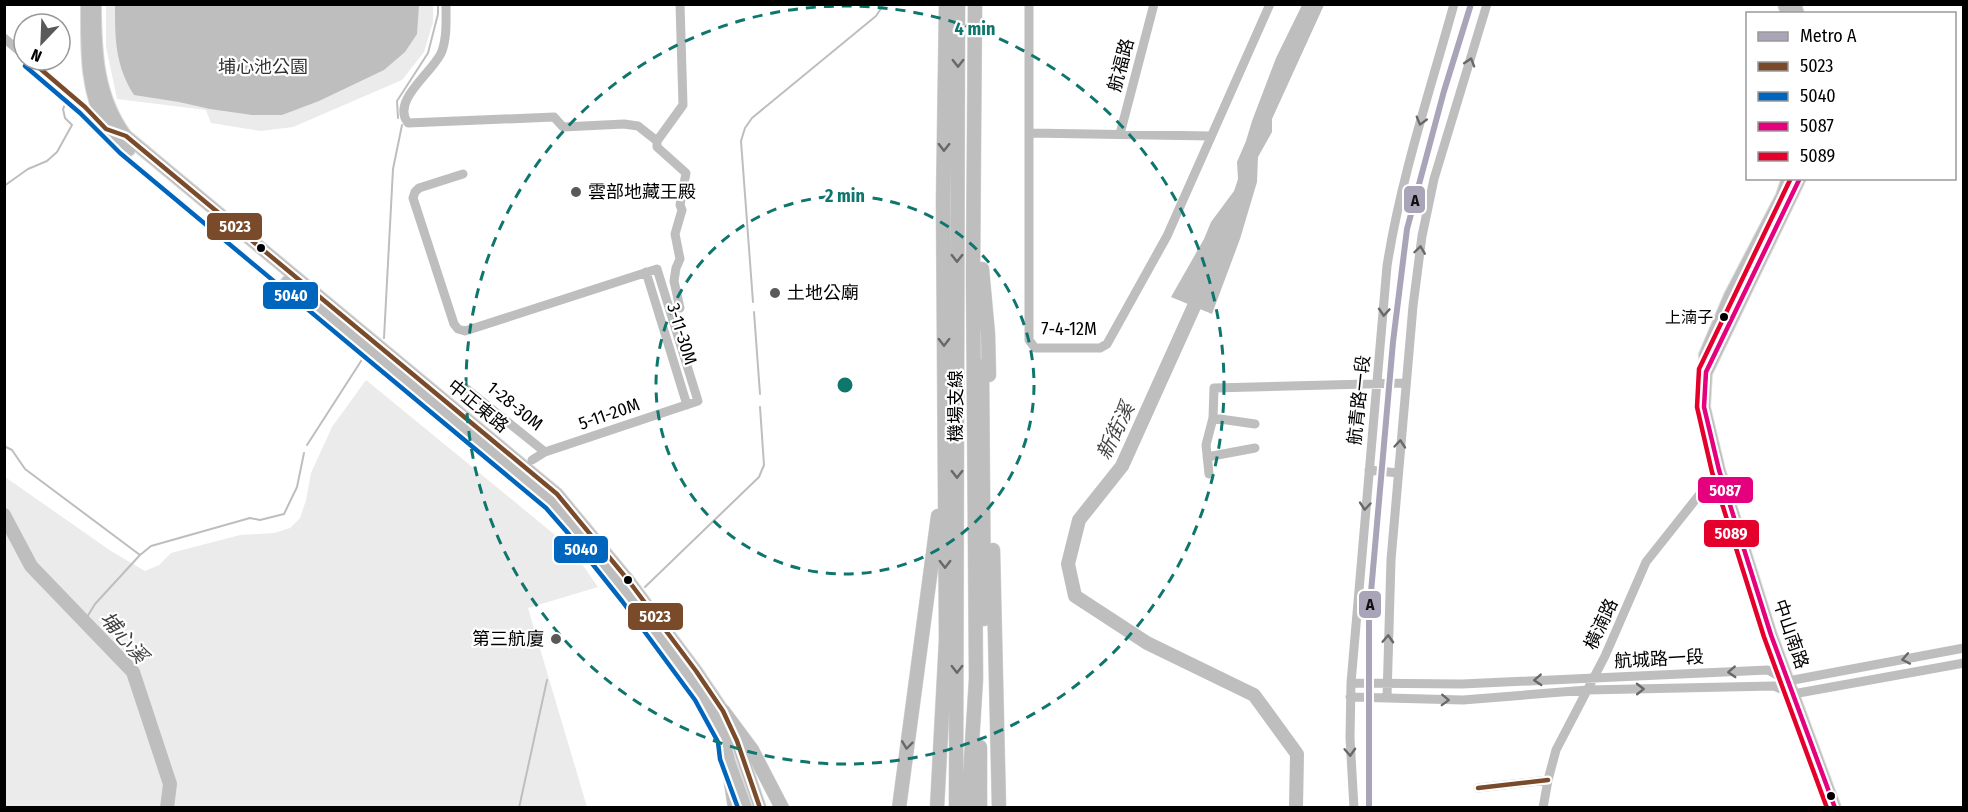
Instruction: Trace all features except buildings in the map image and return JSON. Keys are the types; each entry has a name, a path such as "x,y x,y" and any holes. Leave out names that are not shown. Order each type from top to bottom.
{"highway":[{"path":"938,807 946,640 943,202 946,4"},
{"name":"機場支線","path":"956,807 958,4"},
{"name":"機場支線","path":"968,807 976,679 975,4"},
{"path":"974,180 981,223 982,269 984,603 980,807"},
{"path":"982,269 988,334 999,807"},
{"path":"899,807 944,485"},
{"path":"723,711 752,750 782,807"},
{"path":"930,807 934,757 941,726"},
{"path":"727,756 735,807"}],"main road":[{"path":"87,4 87,59 93,95 106,129"},
{"name":"中正東路","path":"95,4 95,50 103,92 115,121 126,136 557,494 628,580 723,711 737,741 760,807"},
{"name":"中正東路","path":"106,129 551,503 621,587 701,696 725,740 727,756 746,807"},
{"name":"中山南路","path":"1787,180 1782,196 1730,296 1705,355 1704,407 1719,470 1771,635 1835,807"},
{"path":"1706,372 1799,180"}],"street":[{"path":"446,4 443,49 440,57 412,91 404,105 403,115 408,123 554,117 563,127 624,124 638,126 657,141"},
{"path":"680,4 683,105 657,141 657,147 686,173 682,210 675,234 680,259 674,281 680,308"},
{"name":"7-4-12M","path":"1029,4 1029,340 1035,348 1104,347 1167,236 1270,4"},
{"name":"航福路","path":"1120,134 1154,4"},
{"name":"航青路一段","path":"1354,807 1350,697 1387,266 1393,226 1454,4"},
{"path":"1387,697 1391,560 1413,306 1434,179 1486,4"},
{"path":"44,72 85,107 106,129 126,136"},
{"path":"1029,133 1211,136"},
{"path":"463,174 419,188 413,198 454,324 458,329 465,331 646,272"},
{"name":"3-11-30M","path":"687,405 646,272 657,269 698,401"},
{"path":"1209,474 1206,445 1214,417 1214,388 1406,382"},
{"name":"1-28-30M","path":"463,386 545,452"},
{"name":"5-11-20M","path":"532,460 545,452 698,401"},
{"path":"1214,417 1255,424"},
{"path":"1207,457 1255,448"},
{"path":"1369,470 1398,473"},
{"name":"橫湳路","path":"1543,807 1556,750 1618,628 1647,562 1719,470"},
{"path":"1788,681 1964,648"},
{"name":"航城路一段","path":"1350,697 1463,700 1587,690 1774,686 1793,694 1964,663"},
{"name":"航城路一段","path":"1351,683 1462,684 1768,670 1788,681"},
{"path":"1478,788 1548,780"}],"green space":[{"name":"埔心池公園","path":"106,5 433,5 433,22 424,52 402,80 293,127 261,131 211,123 206,110 117,99 106,47"},
{"path":"366,380 571,548 598,587 528,608 587,807 5,807 5,477 111,551 145,571 159,565 171,553 240,535 274,533 290,528 300,518 311,473 332,427"}],"shaded area":[{"name":"埔心池公園","path":"115,4 419,5 417,34 405,52 384,70 319,101 282,115 252,115 134,95 123,73 117,52"},
{"path":"1302,5 1324,5 1272,119 1272,132 1258,157 1257,182 1240,239 1212,314 1171,297 1204,239 1211,222 1234,191 1238,179 1237,162 1276,58"}],"waterway":[{"path":"398,118 397,101 428,53 438,14 438,4"},
{"path":"753,302 741,141 745,128 752,118 876,16 884,4"},
{"path":"4,186 28,169 47,161 57,152 72,125 65,118 63,109 67,100"},
{"path":"384,338 393,169 402,125"},
{"name":"新街溪","path":"1201,291 1122,466 1079,520 1068,564 1075,596 1147,643 1254,695 1297,754 1296,808"},
{"path":"754,312 760,394"},
{"path":"307,445 363,358"},
{"path":"645,587 759,477 764,465 760,407"},
{"path":"4,446 12,450 25,469 140,555"},
{"path":"84,622 95,604 151,546 250,518 260,520 284,514 297,487 304,453"},
{"name":"埔心溪","path":"4,515 31,566 133,672 170,784 167,808"},
{"path":"519,808 547,680"}],"metro line":[{"name":"A","path":"1369,808 1369,615 1393,342 1407,229 1444,91 1471,4"}],"transit line":[{"name":"5040","path":"32,72 80,113 120,153 546,508 622,601 695,700 718,742 720,759 738,808"},
{"name":"5023","path":"44,72 85,107 106,129 126,136 557,494 628,580 723,711 737,741 760,808"},
{"name":"5089","path":"1790,180 1699,369 1697,407 1712,472 1764,637 1827,808"},
{"name":"5087","path":"1799,180 1706,372 1704,407 1719,470 1771,635 1835,808"},
{"name":"5023","path":"1478,788 1548,780"}],"place":[{"name":"雲部地藏王殿","path":"576,192"},
{"name":"土地公廟","path":"775,293"},
{"name":"上湳子","path":"1724,317"},
{"name":"第三航廈","path":"556,639"}]}
